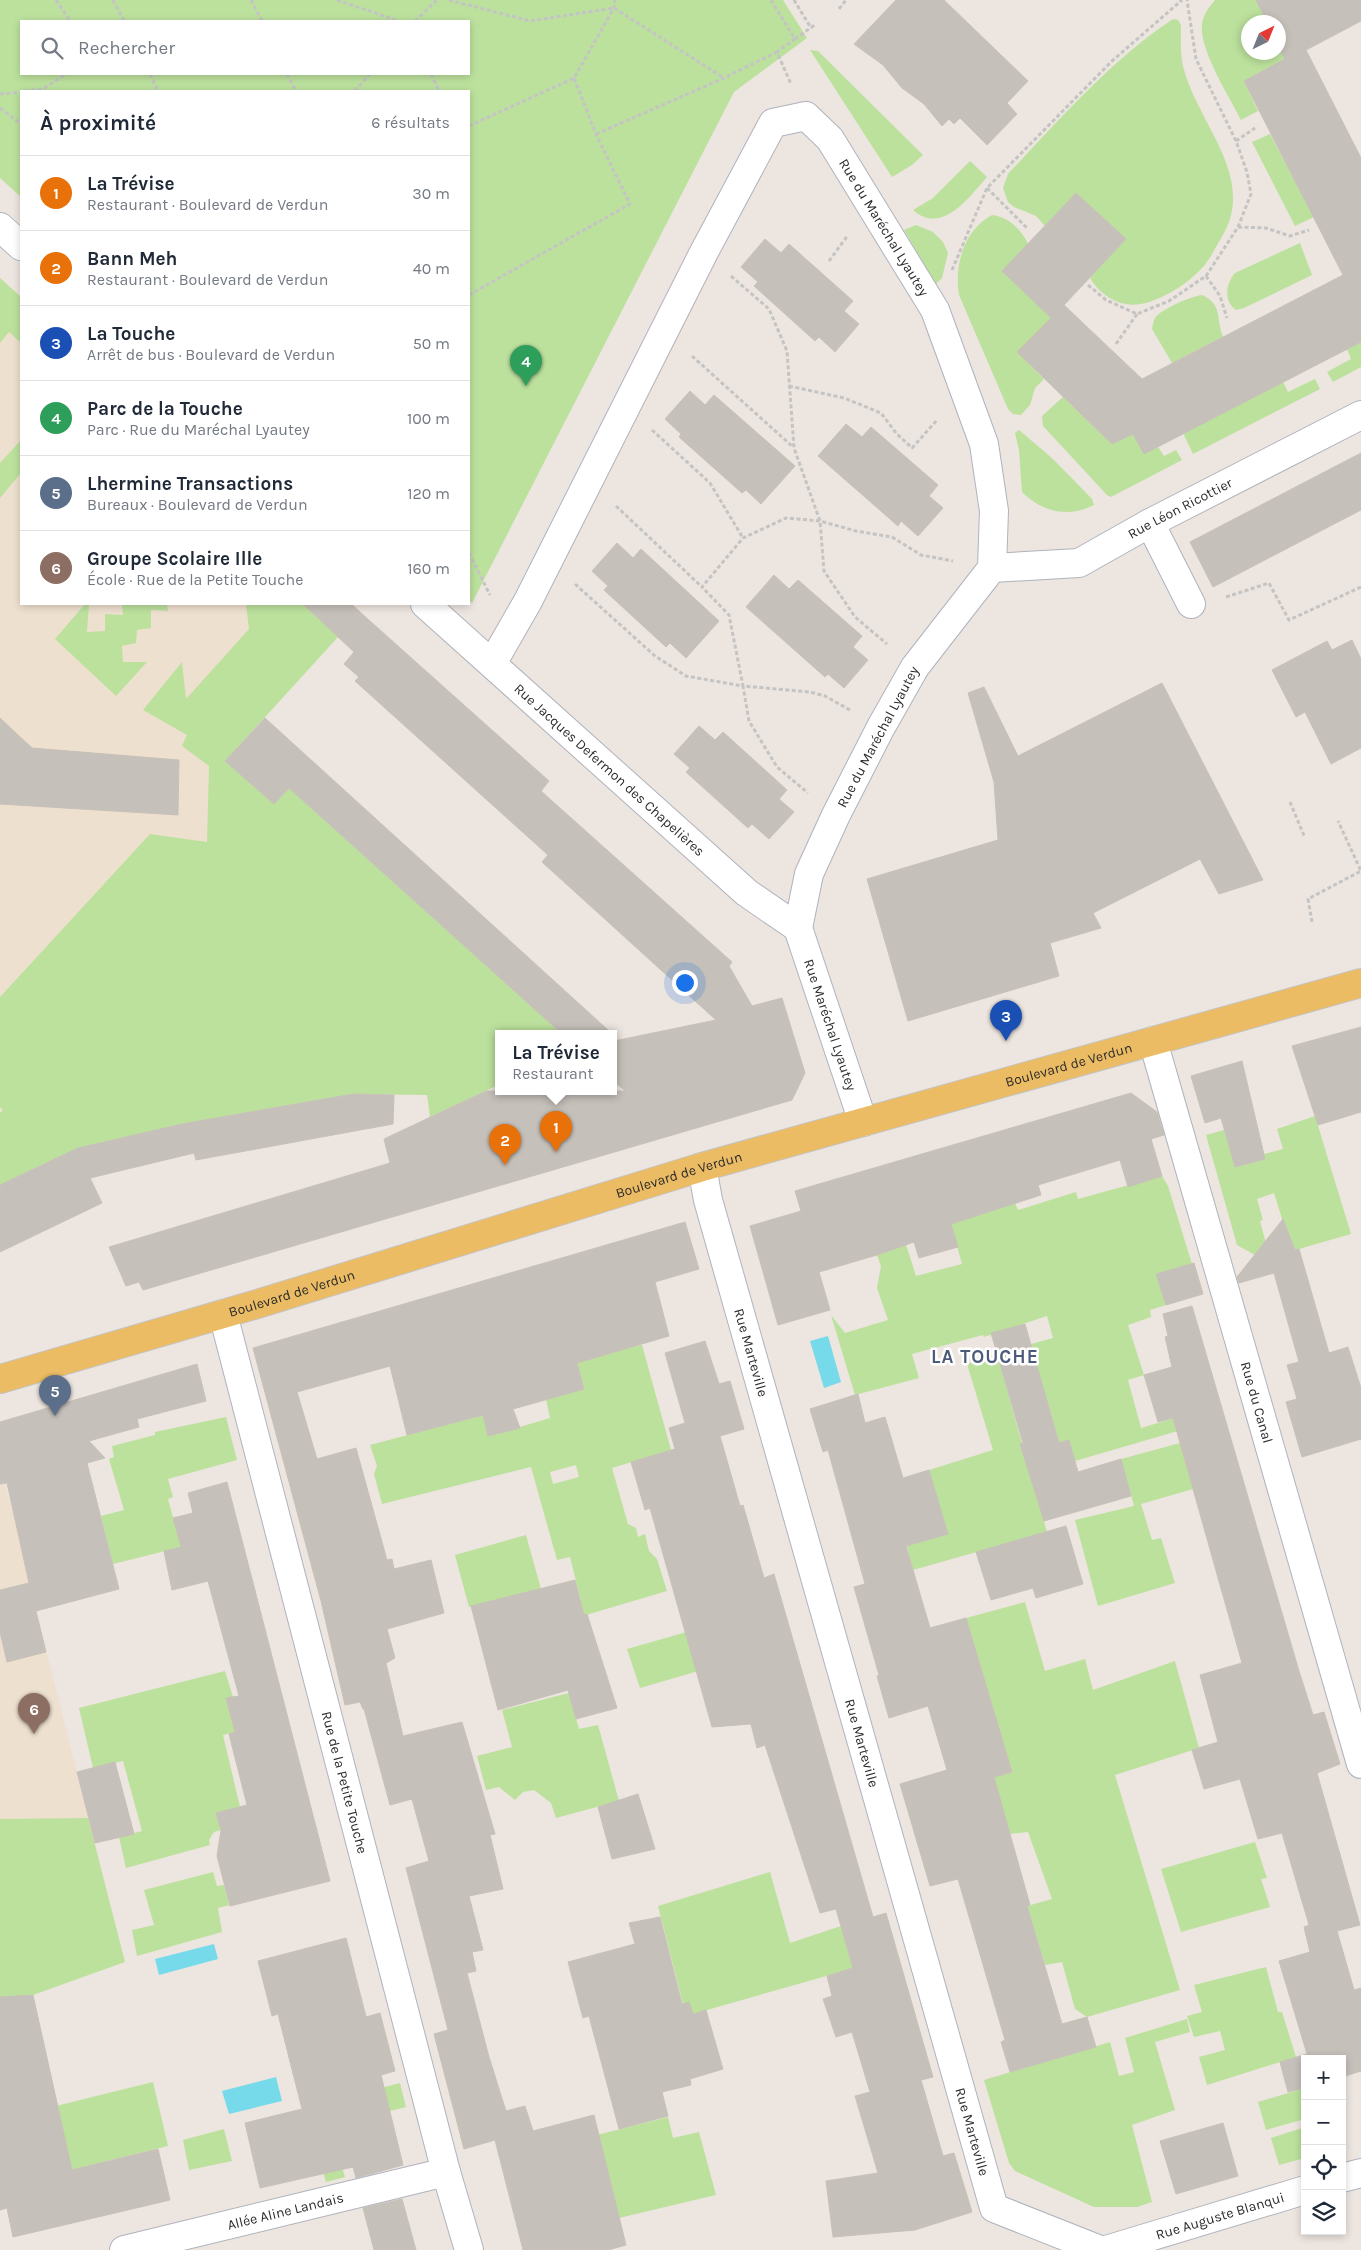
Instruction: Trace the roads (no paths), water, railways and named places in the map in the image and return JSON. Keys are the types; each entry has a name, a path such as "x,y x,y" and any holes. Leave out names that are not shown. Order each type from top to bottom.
{"main road":[{"name":"Boulevard de Verdun","path":"0,1379 223,1314 702,1167 1361,983"}],"street":[{"name":"Rue du Maréchal Lyautey","path":"493,662 548,560 704,252 773,123 806,116 830,139 935,310 984,444 994,511 992,568 914,667 881,727 836,815 809,874 798,928"},
{"path":"0,227 20,245"},
{"name":"Rue Léon Ricottier","path":"992,568 1079,563 1150,523 1361,415"},
{"path":"1150,523 1191,604"},
{"name":"Rue Jacques Defermon des Chapelières","path":"427,605 493,662 747,893 798,928"},
{"name":"Rue Maréchal Lyautey","path":"798,928 863,1122"},
{"name":"Rue du Canal","path":"1153,1041 1361,1764"},
{"name":"Rue Marteville","path":"702,1167 708,1200 994,2208 1100,2250"},
{"name":"Rue de la Petite Touche","path":"223,1314 446,2172 469,2250"},
{"name":"Allée Aline Landais","path":"124,2250 446,2172"},
{"path":"1346,2177 1361,2172"},
{"name":"Rue Auguste Blanqui","path":"1106,2250 1301,2191"}],"water":[{"path":"828,1336 841,1382 824,1388 810,1341"},
{"path":"214,1944 218,1959 159,1975 155,1959"},
{"path":"276,2077 282,2101 229,2114 222,2091"}],"place":[{"name":"Parc de la Touche","path":"526,386"},
{"name":"La Touche","path":"1006,1041"},
{"name":"La Trévise","path":"556,1152"},
{"name":"Bann Meh","path":"505,1165"},
{"name":"Lhermine Transactions","path":"55,1416"},
{"name":"Groupe Scolaire Ille","path":"34,1734"}],"district":[{"name":"LA TOUCHE","path":"985,1357"}]}
